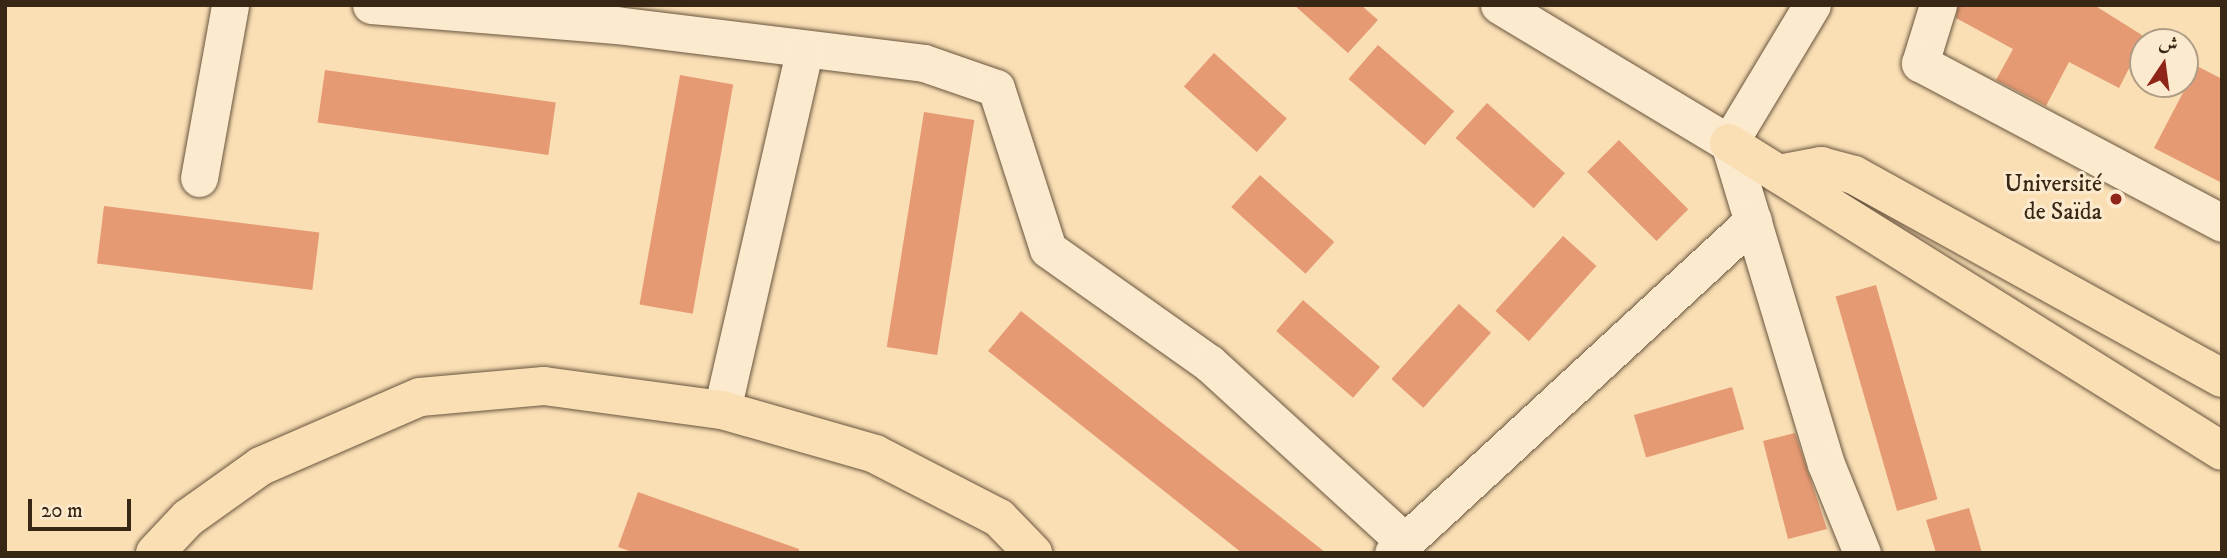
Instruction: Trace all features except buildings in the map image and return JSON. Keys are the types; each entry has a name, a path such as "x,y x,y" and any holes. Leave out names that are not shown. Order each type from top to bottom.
{"main road":[{"path":"1729,143 2222,451"},
{"path":"1779,174 1821,166 1854,175 2222,378"},
{"path":"155,553 188,518 261,466 420,397 544,386 722,410 875,454 999,518 1033,553"}],"street":[{"path":"200,178 230,5"},
{"path":"372,5 620,15 804,51 924,63 996,88 1048,249 1209,363 1399,547 1754,221"},
{"path":"1499,5 1729,143 1826,464 1862,553"},
{"path":"1729,143 1812,5"},
{"path":"1938,5 1920,63 2222,223"},
{"path":"722,410 804,51"}],"place":[{"name":"Université de Saïda","path":"2116,199"}]}
